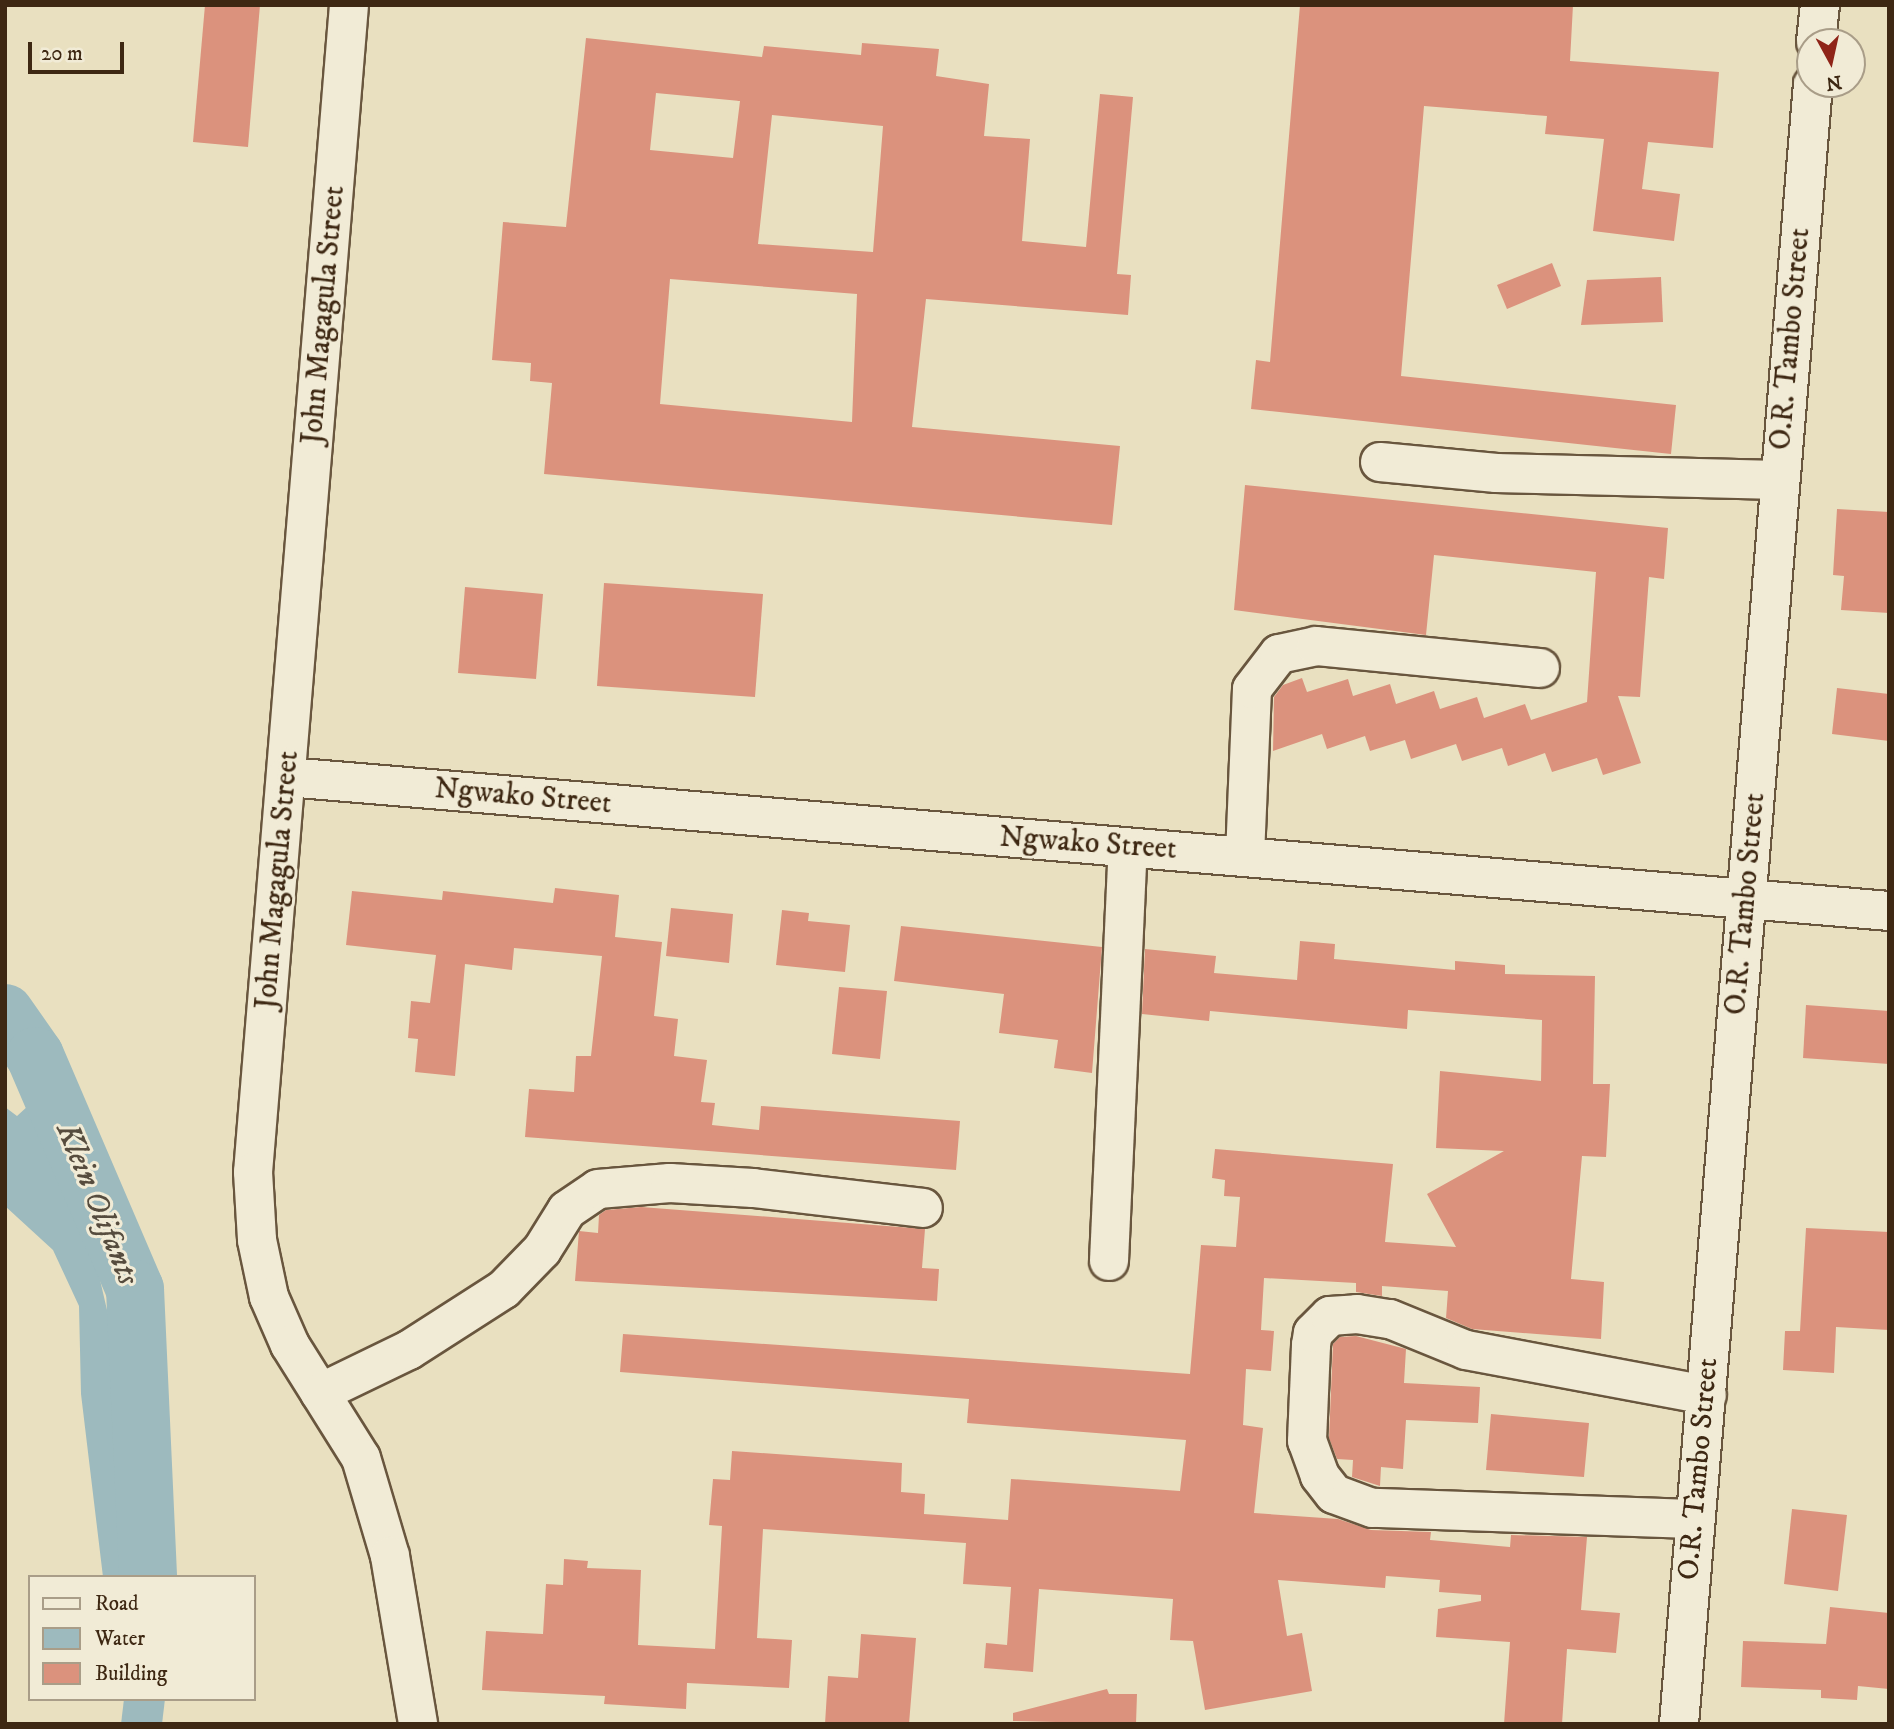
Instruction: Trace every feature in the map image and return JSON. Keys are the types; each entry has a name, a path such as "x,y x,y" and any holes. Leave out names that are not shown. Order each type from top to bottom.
{"street":[{"name":"John Magagula Street","path":"349,5 254,1185 257,1240 269,1297 290,1345 361,1458 390,1556 418,1724"},
{"path":"1817,28 1819,5"},
{"name":"O.R. Tambo Street","path":"1679,1724 1692,1519 1707,1395 1812,98"},
{"path":"1380,462 1496,473 1780,480"},
{"path":"1245,856 1252,689 1279,654 1316,646 1540,668"},
{"name":"Ngwako Street","path":"287,777 1889,911"},
{"path":"1109,1261 1128,848"},
{"path":"320,1393 409,1350 504,1289 542,1250 567,1210 598,1189 670,1183 753,1188 923,1208"},
{"path":"1692,1519 1372,1508 1334,1494 1320,1476 1307,1441 1311,1345 1313,1333 1330,1316 1357,1314 1390,1319 1466,1350 1707,1395"}],"water":[{"path":"5,986 22,1019 12,1042 5,1042"},
{"path":"40,1095 46,1106 70,1116 96,1165 102,1197 91,1241 120,1366 116,1439 125,1519 138,1564 146,1575 103,1575 81,1394 79,1306 53,1250 5,1206 5,1107 17,1116"},
{"path":"124,1701 165,1701 162,1724 121,1724"}],"building":[{"path":"205,5 260,5 248,147 193,142"},
{"path":"1300,5 1573,5 1570,61 1719,72 1713,148 1648,142 1642,189 1680,194 1674,241 1593,231 1604,139 1545,134 1547,116 1424,106 1401,376 1676,405 1671,454 1251,409 1256,360 1270,362"},
{"path":"586,38 762,57 764,46 861,55 862,43 939,49 936,76 989,84 984,136 1030,139 1022,241 1086,247 1100,94 1133,97 1117,274 1131,275 1128,315 926,299 912,427 1120,446 1112,525 544,474 552,383 530,381 531,363 492,360 503,222 566,227","holes":["656,93 740,101 733,158 650,150","772,115 883,126 873,252 758,244","670,279 857,294 852,422 660,404"]},
{"path":"1552,263 1561,286 1507,309 1497,285"},
{"path":"1661,277 1663,322 1581,325 1587,280"},
{"path":"1245,485 1668,528 1664,579 1649,577 1640,697 1618,696 1641,763 1603,775 1597,758 1552,772 1545,753 1508,766 1502,748 1462,761 1456,744 1411,759 1405,740 1370,751 1365,736 1327,749 1322,734 1273,751 1274,697 1283,685 1302,678 1307,692 1348,679 1353,696 1390,684 1396,704 1434,691 1440,709 1477,697 1484,718 1525,704 1531,720 1587,702 1596,572 1434,555 1426,635 1234,610"},
{"path":"1837,509 1889,512 1889,613 1841,610 1844,576 1833,575"},
{"path":"604,583 763,594 755,697 597,686"},
{"path":"465,587 543,594 536,679 458,673"},
{"path":"1837,688 1889,694 1889,741 1832,734"},
{"path":"555,888 619,895 615,937 662,942 654,1016 678,1019 674,1056 707,1060 701,1102 715,1103 712,1125 759,1130 761,1106 960,1121 956,1170 525,1137 529,1089 574,1092 576,1056 591,1056 602,956 514,948 512,970 465,964 455,1076 415,1072 418,1039 408,1038 411,1001 430,1003 436,955 346,945 352,891 442,900 443,891 553,903"},
{"path":"671,908 733,914 729,963 666,956"},
{"path":"782,910 809,913 808,921 850,925 845,972 776,965"},
{"path":"901,926 1102,947 1092,1073 1054,1068 1058,1040 999,1033 1004,994 894,981"},
{"path":"1300,941 1335,944 1334,959 1455,970 1455,961 1505,965 1505,974 1595,976 1593,1084 1610,1084 1606,1157 1582,1156 1571,1279 1604,1282 1601,1339 1472,1329 1446,1318 1448,1291 1382,1286 1382,1296 1356,1292 1356,1283 1264,1278 1261,1330 1274,1331 1271,1371 1246,1369 1243,1425 1263,1428 1254,1513 1338,1519 1371,1530 1431,1532 1430,1540 1510,1547 1511,1535 1587,1537 1581,1610 1620,1613 1616,1653 1567,1649 1562,1724 1504,1724 1510,1642 1436,1637 1438,1609 1481,1601 1481,1595 1439,1592 1440,1580 1386,1576 1385,1588 1278,1580 1287,1636 1302,1633 1312,1691 1205,1710 1193,1641 1170,1640 1173,1599 1039,1589 1033,1672 984,1668 986,1643 1007,1645 1011,1587 963,1584 966,1543 763,1529 757,1638 792,1640 789,1688 687,1683 686,1709 604,1704 605,1696 482,1690 486,1631 543,1634 546,1584 563,1585 564,1559 588,1561 587,1568 641,1570 638,1645 715,1649 722,1526 709,1525 713,1479 730,1480 732,1451 902,1463 901,1492 925,1494 924,1514 1008,1520 1011,1479 1180,1491 1186,1440 967,1423 969,1399 620,1372 623,1334 1190,1374 1201,1245 1236,1247 1240,1197 1224,1196 1225,1180 1212,1178 1215,1149 1393,1164 1385,1242 1456,1247 1427,1194 1504,1151 1436,1148 1440,1071 1541,1081 1542,1020 1408,1010 1407,1029 1210,1011 1209,1021 1142,1014 1145,949 1216,956 1214,973 1297,980"},
{"path":"839,987 887,991 880,1059 832,1054"},
{"path":"1806,1005 1889,1011 1889,1064 1803,1058"},
{"path":"641,1207 925,1229 922,1268 939,1269 937,1301 575,1281 579,1231 598,1233 599,1215 606,1210"},
{"path":"1806,1228 1889,1232 1889,1330 1836,1327 1834,1373 1783,1370 1785,1331 1800,1331"},
{"path":"1356,1336 1406,1349 1404,1383 1480,1387 1478,1423 1406,1420 1403,1469 1381,1467 1380,1486 1352,1477 1353,1460 1337,1459 1329,1438 1333,1344 1340,1337"},
{"path":"1491,1414 1589,1423 1584,1477 1486,1470"},
{"path":"1792,1509 1847,1515 1838,1591 1784,1584"},
{"path":"1830,1607 1889,1613 1889,1689 1858,1686 1857,1700 1821,1698 1821,1690 1741,1687 1743,1641 1826,1644"},
{"path":"861,1634 916,1638 909,1724 825,1724 828,1676 858,1678"},
{"path":"1107,1689 1109,1694 1137,1694 1136,1724 1013,1721 1013,1713"}],"waterway":[{"name":"Klein Olifants","path":"5,1013 35,1056 135,1289 148,1575"}]}
